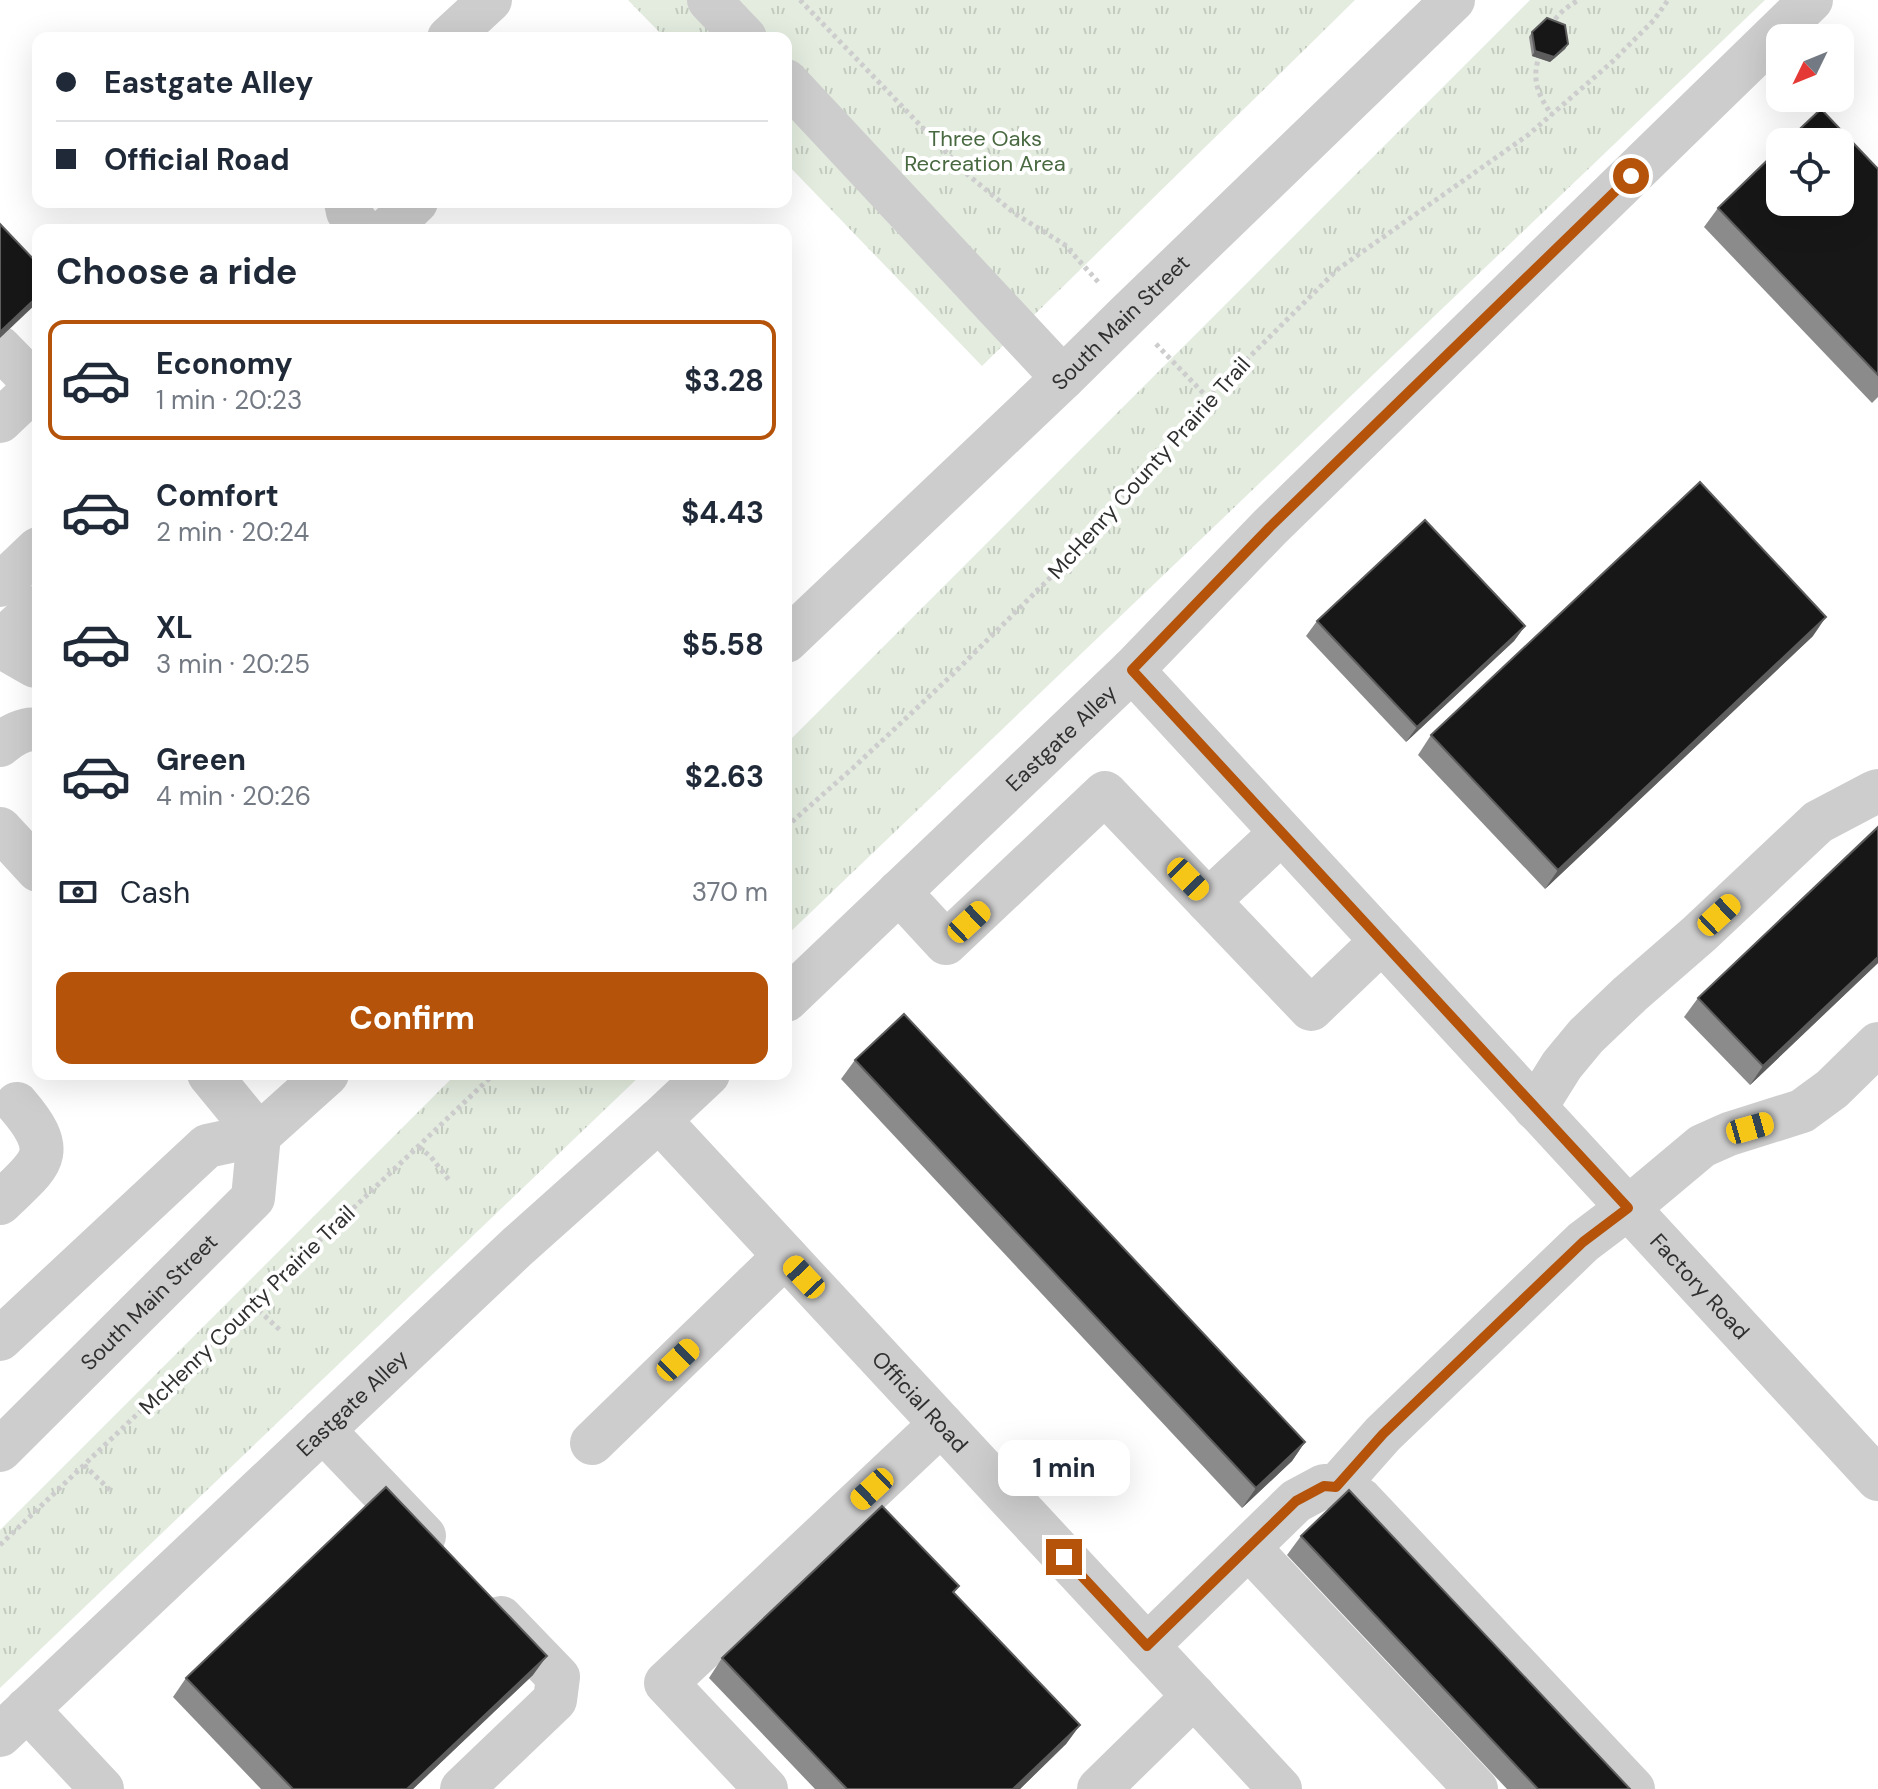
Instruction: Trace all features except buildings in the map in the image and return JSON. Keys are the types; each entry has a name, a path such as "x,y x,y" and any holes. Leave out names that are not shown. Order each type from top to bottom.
{"street":[{"path":"455,32 490,0"},
{"path":"709,0 739,32"},
{"name":"South Main Street","path":"792,635 1453,0"},
{"name":"Eastgate Alley","path":"792,994 1132,670 1270,527 1811,0"},
{"path":"792,87 1063,378"},
{"path":"393,224 410,208"},
{"path":"0,348 32,381"},
{"path":"0,421 32,391"},
{"path":"0,585 32,555"},
{"path":"0,611 32,582"},
{"path":"0,639 32,612"},
{"path":"0,646 32,664"},
{"name":"Factory Road","path":"1132,670 1878,1479"},
{"path":"0,745 32,729"},
{"path":"1535,1108 1562,1065 1586,1036 1630,994 1818,822 1878,791"},
{"path":"899,892 946,943 1105,793 1311,1009 1382,941"},
{"path":"0,829 32,864"},
{"path":"1208,901 1281,833"},
{"path":"1336,1487 1383,1434 1583,1242 1702,1146 1714,1139 1802,1111 1832,1089 1878,1044"},
{"path":"214,1080 259,1135"},
{"path":"0,1339 207,1146 259,1135 317,1080"},
{"name":"Eastgate Alley","path":"14,1722 518,1246 702,1080"},
{"path":"0,1203 36,1168 43,1156 40,1140 30,1119 6,1108"},
{"name":"Official Road","path":"659,1120 1280,1789"},
{"name":"South Main Street","path":"0,1450 253,1198 259,1135"},
{"path":"592,1443 785,1256"},
{"path":"766,1789 666,1683 941,1424"},
{"path":"323,1430 558,1677 555,1700 462,1789"},
{"path":"1147,1646 1296,1501 1324,1486 1344,1488 1361,1500 1633,1789"},
{"path":"1249,1548 1476,1789"},
{"path":"1099,1789 1194,1696"},
{"path":"14,1722 102,1789"}],"path":[{"path":"800,0 967,174 1014,213 1065,245 1208,398"},
{"path":"1549,32 1553,21 1579,0"},
{"name":"McHenry County Prairie Trail","path":"792,822 953,674 1058,570 1208,398 1338,269 1528,135 1612,62 1654,20 1668,0"},
{"path":"1544,43 1535,66 1535,82 1552,115"},
{"name":"McHenry County Prairie Trail","path":"0,1545 488,1080"},
{"path":"419,1147 449,1180"},
{"path":"253,1305 281,1331"},
{"path":"84,1465 112,1492"}],"green space":[{"name":"Three Oaks Recreation Area","path":"628,0 1355,0 982,366 792,169 792,32 659,32"},
{"path":"1530,0 1765,0 792,930 792,738"},
{"path":"450,1080 636,1080 0,1688 0,1530"}],"route":[{"path":"1064,1557 1147,1646 1296,1501 1324,1486 1336,1487 1383,1434 1583,1242 1628,1208 1132,670 1270,527 1631,176"}]}
